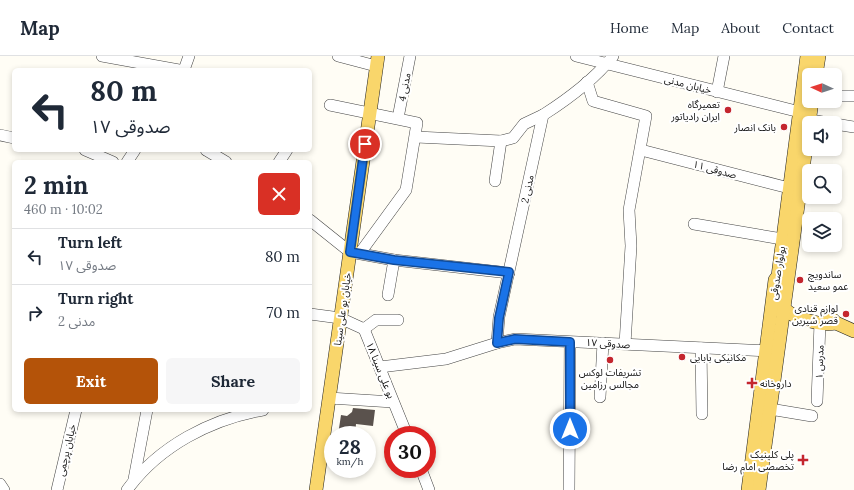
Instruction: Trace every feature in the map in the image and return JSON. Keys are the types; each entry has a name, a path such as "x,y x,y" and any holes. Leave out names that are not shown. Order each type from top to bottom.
{"main road":[{"name":"بولوار صدوقی","path":"807,56 807,116"},
{"path":"817,68 819,56"},
{"name":"خیابان بو علی سینا","path":"316,490 340,318 355,252 377,61"},
{"name":"بولوار صدوقی","path":"748,490 770,331 775,280 778,276 789,188 802,140"},
{"name":"بولوار صدوقی","path":"759,490 770,409 788,308 786,294 800,148"},
{"path":"778,276 777,298 788,308 792,315 826,325 836,323"},
{"path":"788,308 829,316 836,323 854,331"},
{"path":"770,331 774,322 788,308"}],"street":[{"path":"102,56 168,68"},
{"path":"185,68 188,56"},
{"path":"338,56 377,61"},
{"name":"مدنی 4","path":"398,118 410,56"},
{"name":"خیابان مدنی","path":"576,56 610,60 802,118"},
{"path":"717,92 724,56"},
{"path":"416,137 501,141 513,138 524,124 543,115 587,82 610,60"},
{"path":"587,82 593,101 646,116 629,210 631,246 625,344"},
{"path":"842,96 854,96"},
{"path":"330,105 417,123 416,137 406,190 355,252"},
{"name":"مدنی 2","path":"497,343 499,318 543,115"},
{"path":"842,125 854,127"},
{"path":"0,135 12,138"},
{"path":"495,181 501,141"},
{"name":"صدوقی ۱۱","path":"641,150 789,188"},
{"path":"90,152 108,160"},
{"path":"209,152 220,160"},
{"path":"312,221 355,252 394,260 509,272"},
{"path":"694,224 782,239"},
{"path":"388,295 394,260"},
{"name":"بو علی سینا ۱۸","path":"312,314 340,318 364,329 403,426"},
{"path":"364,329 376,320 398,320"},
{"name":"مدرس ۱","path":"817,401 820,323"},
{"name":"صدوقی ۱۷","path":"380,367 446,359 515,339 767,351"},
{"path":"568,490 570,342"},
{"path":"600,397 603,343"},
{"path":"701,348 702,414"},
{"path":"329,398 393,402"},
{"path":"770,409 812,416"},
{"name":"خیابان پرچمی","path":"57,490 76,412"},
{"path":"134,479 147,412"},
{"path":"126,490 134,479 166,451 201,428 241,414 252,412"},
{"path":"424,478 429,490"},
{"path":"0,484 4,490"}],"building":[{"path":"353,408 375,410 373,426 356,424 356,426 339,426 341,415 347,416 352,412"}],"place":[{"name":"تعمیرگاه ایران رادیاتور","path":"728,110"},
{"name":"بانک انصار","path":"784,127"},
{"name":"ساندویچ عمو سعید","path":"800,280"},
{"name":"لوازم قنادی قصر شیرین","path":"846,314"},
{"name":"مکانیکی بابایی","path":"682,357"},
{"name":"تشریفات لوکس مجالس رزامین","path":"610,360"},
{"name":"داروخانه","path":"752,383"},
{"name":"پلی کلینیک تخصصی امام رضا","path":"803,460"}],"route":[{"path":"365,144 350,252 394,260 509,272 499,318 497,343 515,339 570,342 570,429"}]}
